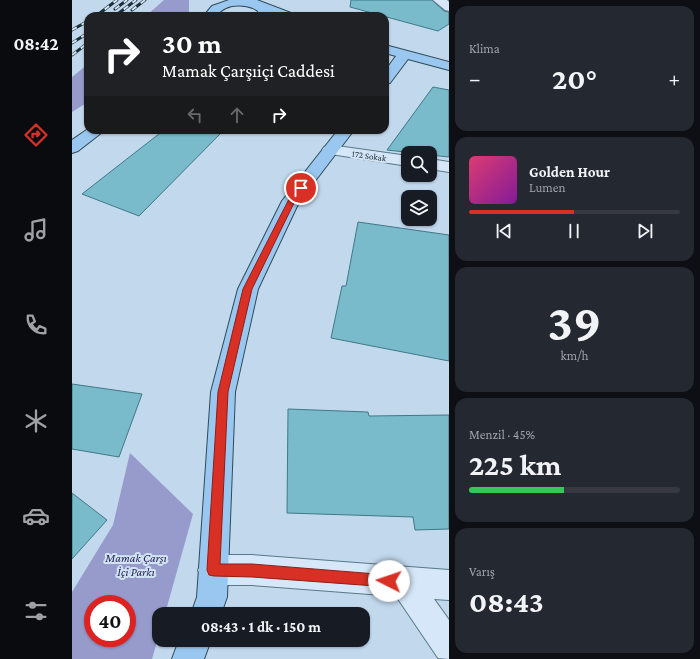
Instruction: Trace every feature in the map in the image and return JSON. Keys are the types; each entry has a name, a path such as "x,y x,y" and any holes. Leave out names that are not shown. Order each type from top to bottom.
{"main road":[{"path":"210,0 213,12"},
{"path":"215,12 219,5 234,1 251,2 277,12"},
{"path":"251,2 264,10 263,12"},
{"path":"389,50 449,66"},
{"path":"389,75 405,54"},
{"path":"72,133 84,125"},
{"path":"72,148 91,134"},
{"path":"209,607 212,598 214,570 223,392 248,289 291,201 343,134"},
{"path":"188,659 192,647"}],"street":[{"path":"439,0 449,7"},
{"name":"172 Sokak","path":"330,150 401,160"},
{"path":"437,165 449,167"},
{"path":"214,570 252,570 449,585"},
{"path":"404,582 449,647"}],"green space":[{"path":"164,0 189,0 189,12 150,12"},
{"path":"84,67 84,104 72,112 72,77"},
{"name":"Mamak Çarşı İçi Parkı","path":"130,453 193,514 167,607 152,607 152,647 156,647 152,659 72,659 72,592 113,525"}],"building":[{"path":"351,0 432,0 444,11 449,12 449,24 438,31 389,18 389,12 368,12 350,7"},
{"path":"433,87 449,90 449,157 437,156 437,146 401,146 401,152 387,150"},
{"path":"159,134 220,134 139,216 82,194"},
{"path":"358,222 449,235 449,361 331,338 342,286 346,286"},
{"path":"72,384 142,394 119,457 72,449"},
{"path":"288,409 368,412 369,416 449,415 449,529 415,530 413,517 287,513"},
{"path":"72,493 107,520 72,559"}],"railway":[{"path":"101,12 117,0"},
{"path":"115,9 127,0"},
{"path":"120,12 136,0"},
{"path":"132,10 145,0"},
{"path":"72,30 84,23"},
{"path":"72,43 84,36"},
{"path":"72,55 84,46"}],"route":[{"path":"301,188 291,201 248,289 223,392 214,570 252,570 389,581"}]}
